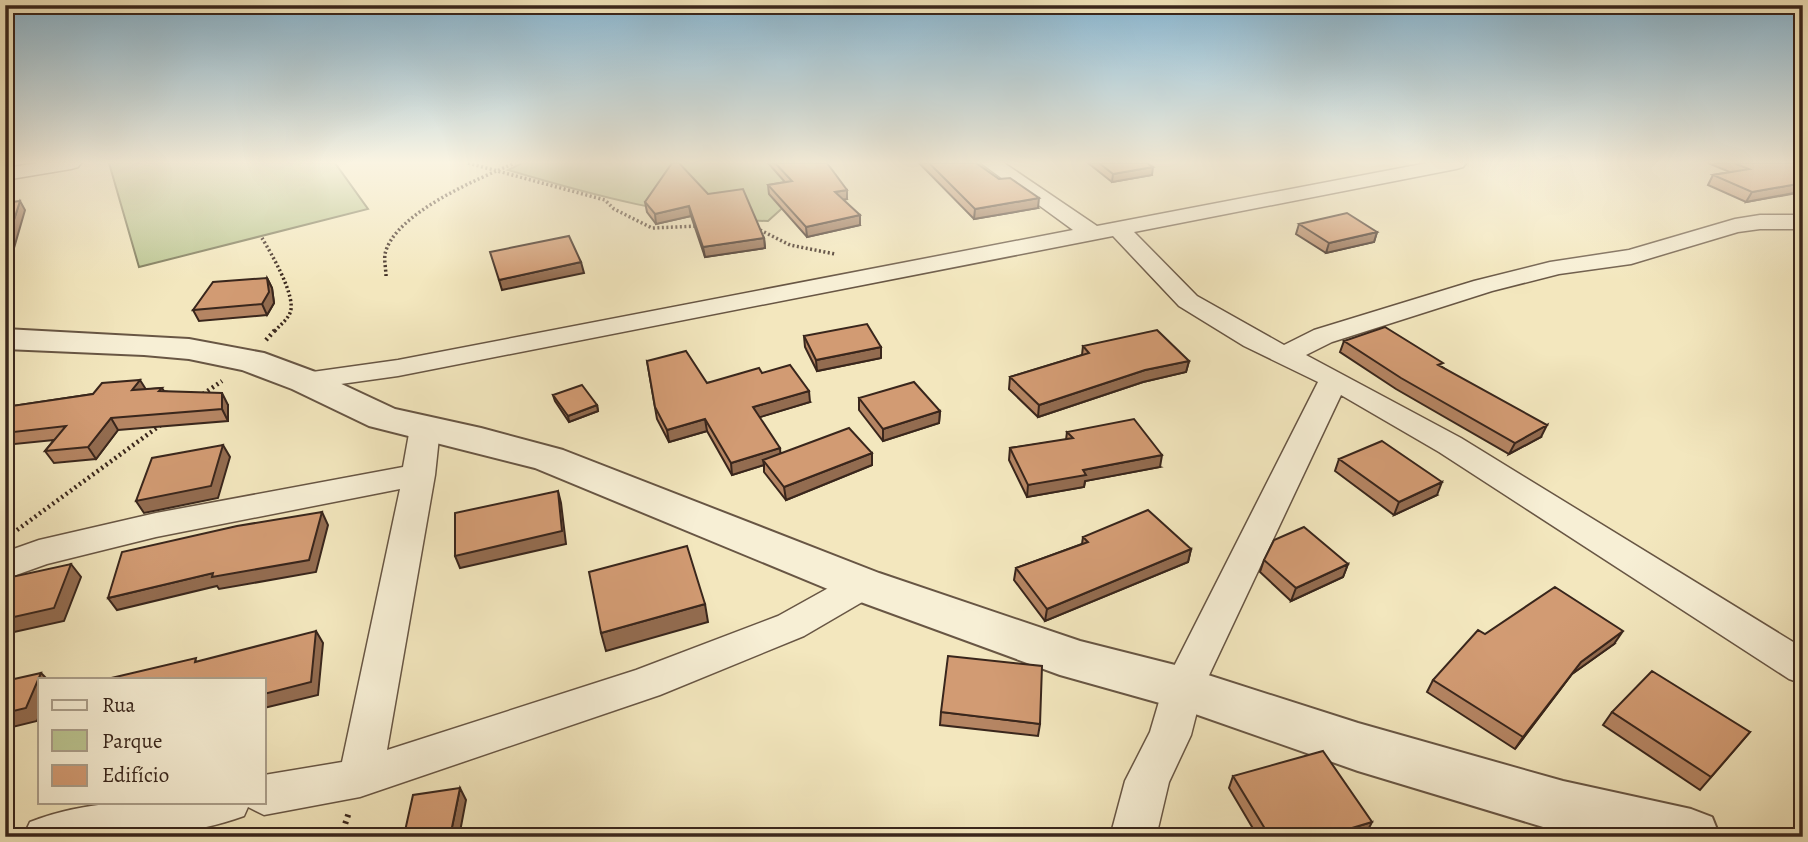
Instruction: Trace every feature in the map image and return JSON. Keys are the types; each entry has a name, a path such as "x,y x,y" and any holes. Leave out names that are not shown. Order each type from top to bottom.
{"street":[{"path":"1057,202 1105,231 1188,300 1253,340 1334,379 1450,445 1803,668"},
{"path":"305,381 398,368 1253,202"},
{"path":"1284,355 1323,336 1558,267 1631,257 1735,226 1760,222 1803,222"},
{"path":"5,339 190,349 251,361 305,381 383,418 481,440 549,459 863,585 1078,660 1183,688 1371,751 1563,807 1691,837"},
{"path":"1133,837 1147,781 1170,735 1183,688 1334,379"},
{"path":"360,778 419,475 425,428"},
{"path":"5,566 39,554 156,525 419,475"},
{"path":"266,795 360,778 646,683 791,626 863,585"},
{"path":"46,837 218,804"}],"path":[{"path":"386,276 385,254 397,233 406,223 436,202"},
{"path":"607,202 614,209 652,228 699,226"},
{"path":"751,225 790,245 835,254"},
{"path":"199,398 251,361 291,311 292,301 284,287 275,258 262,238"},
{"path":"15,531 168,419"}],"green space":[{"path":"120,202 363,202 368,209 139,267"},
{"path":"628,202 788,202 768,221 702,216"}],"building":[{"path":"20,202 5,248 5,203"},
{"path":"645,202 749,202 764,238 703,247 689,206 655,214"},
{"path":"784,202 846,202 860,215 806,227"},
{"path":"968,202 1014,202 975,209"},
{"path":"1347,213 1377,232 1329,243 1299,224"},
{"path":"569,236 581,262 499,280 490,252"},
{"path":"267,278 269,292 262,304 193,310 213,282"},
{"path":"867,324 881,347 816,360 804,336"},
{"path":"1385,327 1443,363 1438,365 1547,425 1515,443 1401,378 1344,341"},
{"path":"1157,330 1189,361 1145,370 1039,405 1010,377 1089,353 1083,346"},
{"path":"686,351 707,383 759,368 762,373 790,365 809,391 753,407 780,448 731,463 705,419 667,430 655,407 647,361"},
{"path":"140,380 132,390 162,388 159,391 222,393 222,409 111,418 88,447 45,451 66,426 5,433 5,407 93,394 102,383"},
{"path":"914,382 940,411 883,429 859,398"},
{"path":"582,385 597,405 568,416 553,395"},
{"path":"1134,419 1162,455 1083,470 1086,475 1028,485 1010,448 1073,438 1067,432"},
{"path":"849,428 872,453 784,487 763,460"},
{"path":"1382,441 1442,482 1399,502 1339,459"},
{"path":"223,445 211,486 136,501 152,458"},
{"path":"558,491 562,531 455,556 455,513"},
{"path":"1148,510 1191,549 1047,609 1016,568 1088,542 1083,537"},
{"path":"322,512 309,560 212,577 213,573 108,598 122,552 237,526"},
{"path":"1304,527 1348,564 1296,588 1264,560 1274,540"},
{"path":"687,546 705,604 601,633 589,572"},
{"path":"71,564 54,608 5,619 7,578"},
{"path":"1555,587 1623,631 1581,662 1523,737 1433,680 1478,630 1485,634"},
{"path":"316,631 311,682 266,693 266,678 111,678 196,658 195,662"},
{"path":"948,656 1042,666 1040,724 941,712"},
{"path":"1652,671 1750,732 1711,777 1612,712"},
{"path":"41,673 26,708 5,713 5,681"},
{"path":"1323,751 1372,822 1322,837 1270,837 1233,776"},
{"path":"460,788 450,837 372,837 405,831 413,795"},
{"path":"1573,829 1579,837 1538,837"}]}
